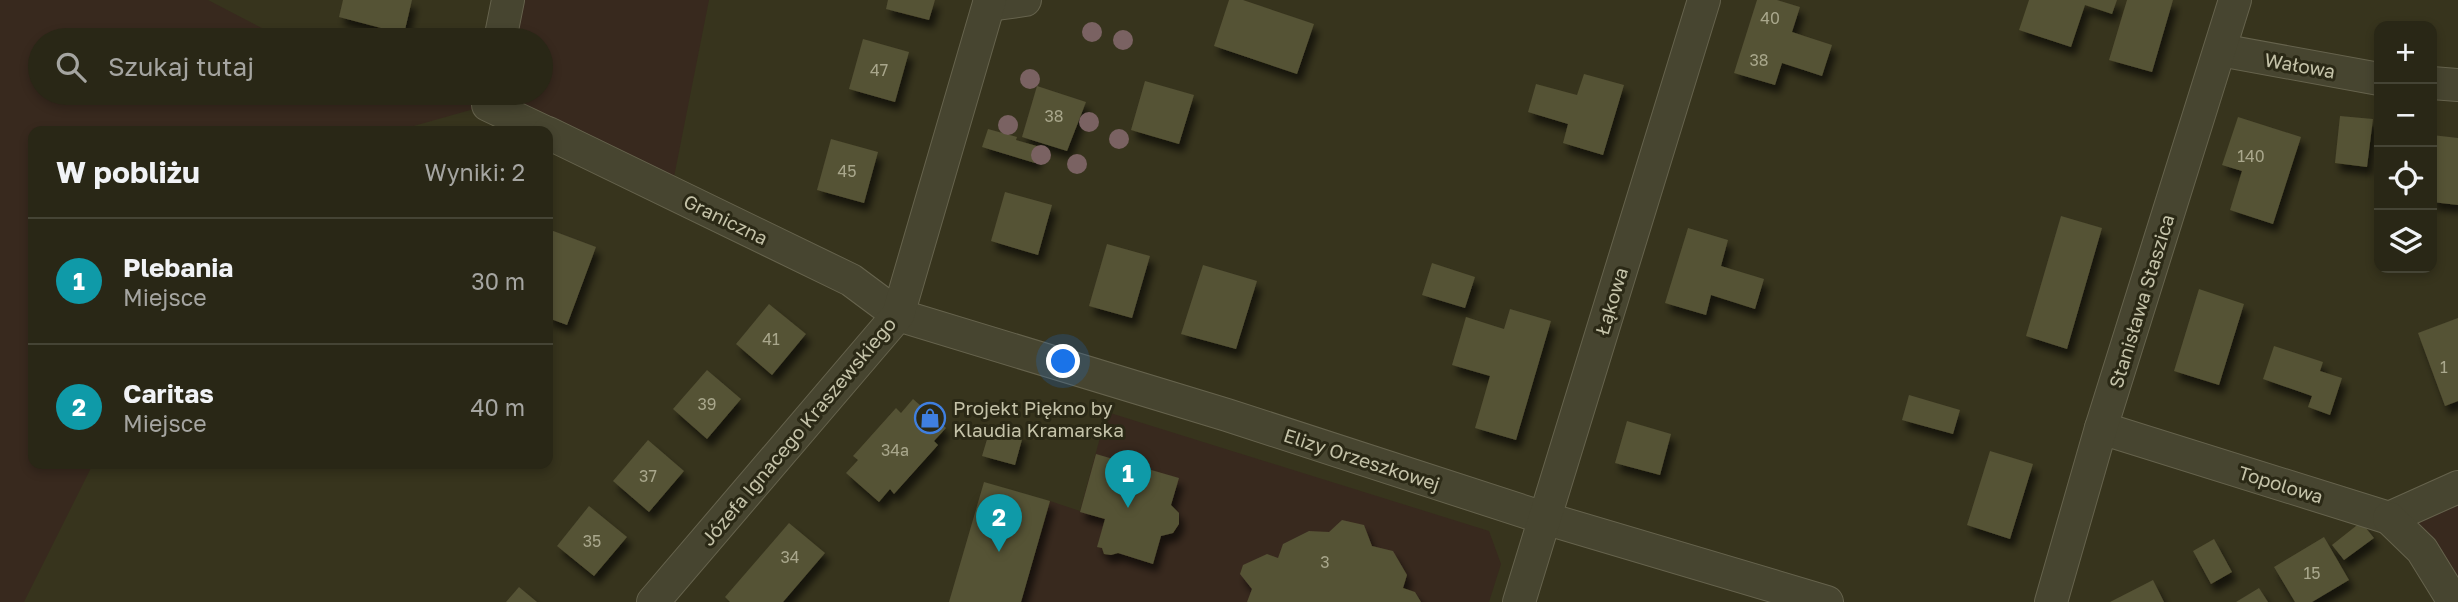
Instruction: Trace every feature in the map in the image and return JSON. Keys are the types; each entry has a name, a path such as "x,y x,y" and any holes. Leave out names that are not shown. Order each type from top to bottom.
{"street":[{"path":"502,28 508,0"},
{"name":"Józefa Ignacego Kraszewskiego","path":"653,602 898,315 989,2 1025,0"},
{"name":"Łąkowa","path":"1519,602 1704,0"},
{"name":"Stanisława Staszica","path":"2051,602 2101,428 2235,0"},
{"name":"Wałowa","path":"2220,50 2374,78"},
{"path":"2437,83 2458,85"},
{"name":"Graniczna","path":"488,105 533,126"},
{"name":"Graniczna","path":"553,135 851,280 898,315"},
{"name":"Elizy Orzeszkowej","path":"898,315 1227,415 1544,518 1827,602"},
{"name":"Topolowa","path":"2101,428 2389,518"},
{"path":"2454,602 2422,550 2389,518 2458,487"}],"shaded area":[{"path":"0,0 208,0 262,28 28,28 28,105 488,105 414,126 28,126 28,469 90,469 24,602 0,602"},
{"path":"508,0 709,0 671,192 553,136 553,126 532,126 488,105 553,105 553,28 502,28"},
{"path":"1107,412 1489,531 1501,564 1489,602 1021,602 1050,501 1080,511"},
{"path":"2458,487 2458,602 2389,518"}],"building":[{"path":"343,0 412,0 405,28 381,28 339,17"},
{"path":"888,0 935,0 929,20 886,9"},
{"path":"1229,0 1243,0 1314,24 1297,74 1214,46"},
{"path":"1757,0 1777,0 1800,7 1792,32 1832,45 1822,76 1782,63 1775,85 1734,73"},
{"path":"2029,0 2117,0 2112,14 2085,5 2071,47 2019,30"},
{"path":"2127,0 2173,0 2152,72 2109,60"},
{"path":"863,39 909,52 895,102 849,89"},
{"path":"1584,74 1624,85 1603,155 1563,143 1568,124 1528,112 1536,84 1577,95"},
{"path":"1145,81 1194,95 1179,144 1131,130"},
{"path":"1037,86 1086,102 1067,151 1022,137"},
{"path":"2340,116 2373,119 2367,167 2335,163"},
{"path":"2238,117 2301,137 2273,224 2230,210 2242,171 2222,165"},
{"path":"988,129 1040,147 1035,163 982,147"},
{"path":"2437,136 2458,138 2458,205 2437,203"},
{"path":"831,139 878,152 864,203 817,190"},
{"path":"1005,192 1052,205 1038,255 991,241"},
{"path":"2061,216 2102,228 2067,349 2026,336"},
{"path":"1688,228 1728,240 1721,266 1764,279 1755,309 1711,295 1706,315 1665,303"},
{"path":"553,231 596,247 567,325 553,320"},
{"path":"1107,244 1150,256 1132,318 1089,306"},
{"path":"1432,263 1475,277 1465,308 1422,295"},
{"path":"1203,265 1257,281 1236,349 1181,334"},
{"path":"2199,289 2244,304 2219,385 2174,371"},
{"path":"769,304 806,334 772,375 736,344"},
{"path":"1510,309 1551,321 1516,440 1475,428 1490,376 1452,365 1466,317 1504,329"},
{"path":"2458,318 2458,401 2445,406 2418,333"},
{"path":"2274,346 2323,362 2320,371 2342,378 2330,415 2308,407 2312,396 2263,379"},
{"path":"707,370 741,399 707,439 673,409"},
{"path":"1909,395 1960,410 1953,434 1902,420"},
{"path":"913,399 946,428 934,441 938,445 894,494 890,489 879,502 846,473 858,460 853,456 896,408 901,413"},
{"path":"1627,421 1671,434 1660,475 1615,463"},
{"path":"991,426 1023,436 1015,465 982,456"},
{"path":"648,440 684,471 649,512 613,481"},
{"path":"1990,451 2033,464 2010,539 1967,525"},
{"path":"1096,454 1179,478 1171,505 1179,513 1179,524 1173,533 1161,536 1153,564 1118,553 1104,554 1102,548 1097,547 1105,519 1080,512"},
{"path":"984,482 1050,501 1021,602 949,602"},
{"path":"589,506 627,537 594,576 557,546"},
{"path":"1342,520 1364,525 1372,546 1393,551 1407,575 1403,588 1415,592 1421,602 1247,602 1252,589 1240,574 1243,565 1267,554 1278,558 1283,544 1309,531 1329,532"},
{"path":"2361,522 2374,538 2344,560 2332,545"},
{"path":"789,523 825,553 783,602 730,602 725,597"},
{"path":"2324,537 2349,580 2312,602 2295,602 2274,567"},
{"path":"2214,539 2232,572 2211,584 2193,551"},
{"path":"2153,580 2164,602 2110,602"},
{"path":"519,587 537,602 506,602"},
{"path":"2259,588 2268,602 2236,602"}],"place":[{"name":"Projekt Piękno by Klaudia Kramarska","path":"930,418"},
{"name":"Plebania","path":"1128,508"},
{"name":"Caritas","path":"999,552"}]}
